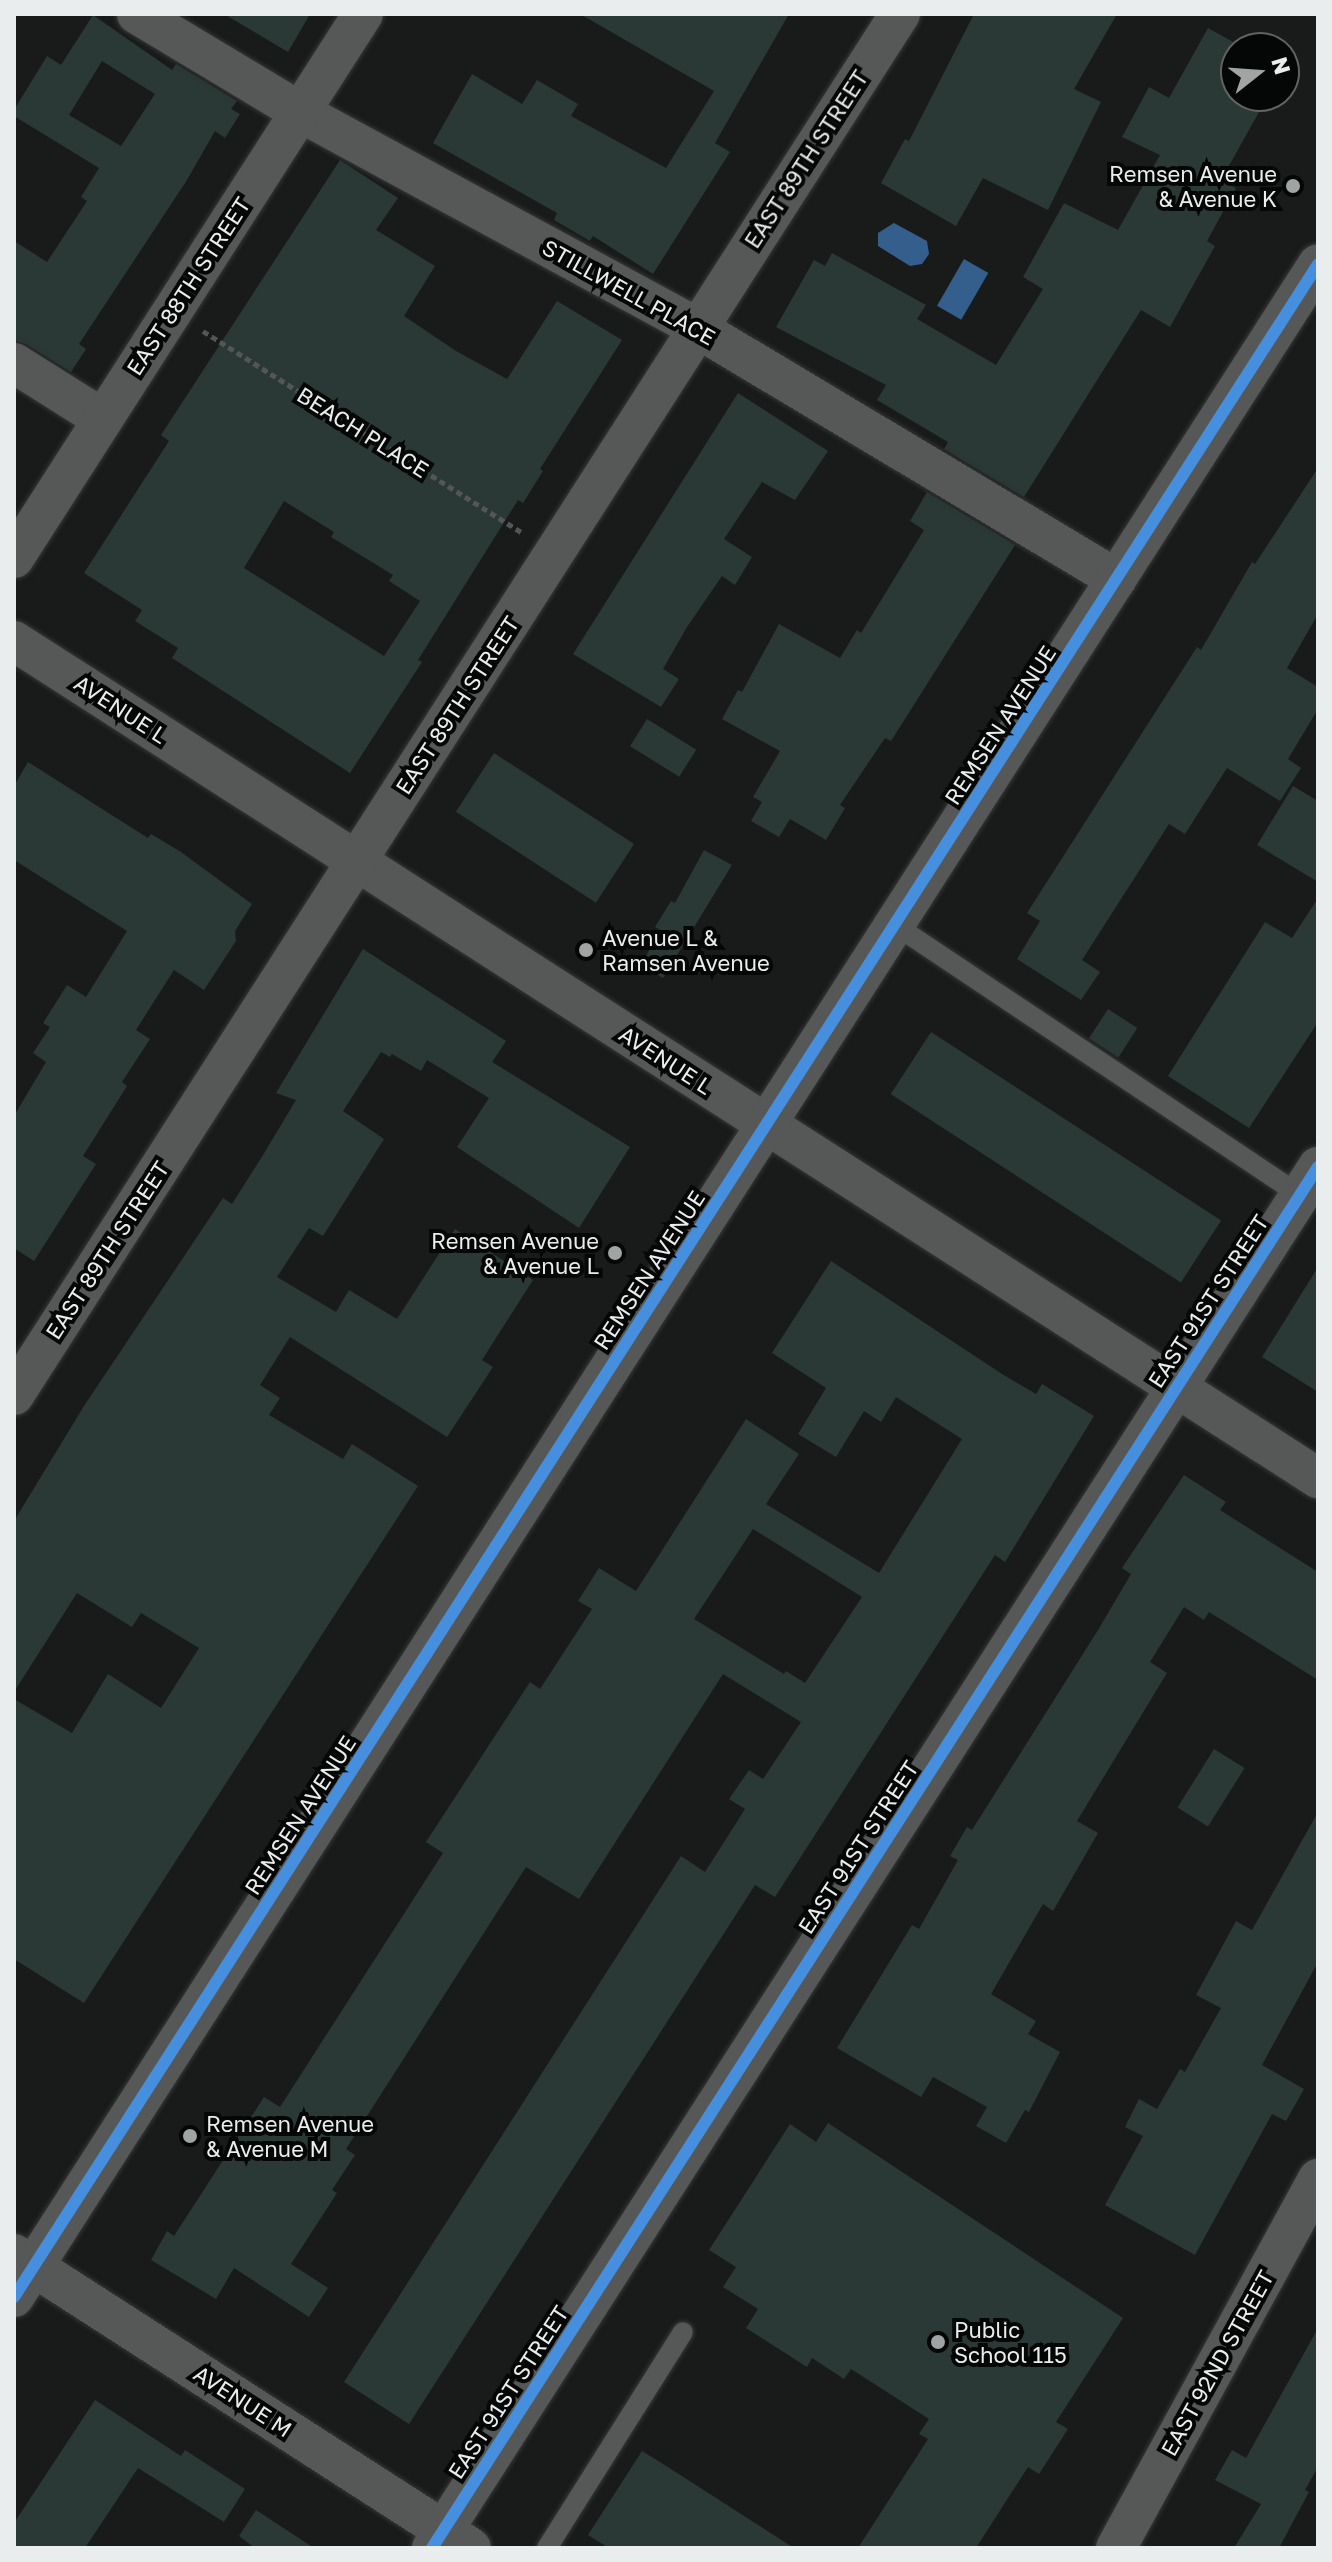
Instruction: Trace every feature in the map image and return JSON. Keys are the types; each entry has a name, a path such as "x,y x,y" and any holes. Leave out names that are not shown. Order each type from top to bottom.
{"street":[{"name":"STILLWELL PLACE","path":"137,14 300,112 697,328 1117,579"},
{"name":"EAST 88TH STREET","path":"14,558 363,14"},
{"name":"EAST 89TH STREET","path":"14,1395 900,14"},
{"name":"REMSEN AVENUE","path":"21,2273 895,925 1318,264"},
{"path":"14,363 103,419"},
{"name":"AVENUE L","path":"14,641 1318,1478"},
{"name":"EAST 91ST STREET","path":"449,2542 1309,1181"},
{"name":"EAST 92ND STREET","path":"1116,2548 1318,2179"},
{"name":"AVENUE M","path":"21,2273 449,2542"}],"lane":[{"path":"895,925 1309,1181"},
{"path":"547,2548 683,2332"}],"water":[{"path":"894,223 927,241 929,254 922,264 910,266 878,246 878,233"},
{"path":"964,259 988,273 961,320 937,306"}],"building":[{"path":"224,14 310,14 288,52"},
{"path":"580,14 789,14 715,143 730,152 653,274 593,236 590,241 554,220 557,213 433,143 472,74 522,104 537,80 578,104 571,116 666,168 714,91"},
{"path":"974,14 1117,14 1074,89 1101,102 1048,210 983,178 956,226 881,183 905,139 909,141"},
{"path":"93,15 172,70 176,64 237,101 231,109 240,114 225,138 215,131 187,180 79,344 86,349 71,372 14,340 14,241 47,262 87,201 81,197 99,168 14,116 14,110 47,56 61,65","holes":["102,61 155,94 121,146 69,115"]},
{"path":"1208,28 1220,35 1220,112 1259,112 1221,180 1236,188 1207,241 1215,246 1170,327 1141,310 1024,497 944,449 948,442 877,400 886,385 776,327 814,260 825,266 832,253 926,305 917,319 996,365 1043,289 1023,277 1064,203 1118,230 1160,155 1122,137 1149,87 1169,98"},
{"path":"340,160 398,198 376,230 435,266 404,316 456,351 507,379 557,301 622,340 540,469 543,471 523,503 518,500 418,660 422,662 350,773 172,658 178,648 135,621 142,610 84,573 169,441 161,435","holes":["284,501 334,532 331,537 393,575 389,581 420,601 384,656 244,568"]},
{"path":"738,393 828,451 795,500 762,482 724,539 752,557 735,585 722,576 687,627 663,669 679,679 661,707 573,654"},
{"path":"1318,468 1318,614 1287,668 1318,687 1318,709 1288,759 1301,768 1280,801 1227,768 1185,834 1169,824 1082,960 1100,972 1081,1000 1017,959 1040,921 1027,913 1197,647 1201,650 1252,562 1255,564"},
{"path":"927,492 1015,545 891,741 885,738 840,805 845,808 826,840 790,819 779,837 751,821 762,802 753,797 780,751 722,719 738,690 742,692 779,624 840,658 857,630 861,633 924,530 910,521"},
{"path":"647,719 696,750 679,777 630,746"},
{"path":"494,753 634,844 596,903 456,812"},
{"path":"28,762 148,838 151,834 181,852 252,904 235,931 236,941 204,990 174,970 136,1030 150,1039 122,1082 127,1086 83,1156 96,1164 34,1261 14,1248 14,1116 46,1062 33,1053 50,1027 43,1023 67,985 86,997 127,931 14,860 14,786"},
{"path":"1293,786 1318,801 1318,882 1257,845"},
{"path":"704,850 732,865 663,978 641,965 660,930 655,927 671,901 675,903"},
{"path":"1318,898 1318,1022 1249,1128 1168,1076 1265,922 1292,938"},
{"path":"363,949 506,1041 492,1062 630,1147 579,1228 457,1147 489,1098 427,1060 421,1071 392,1054 390,1057 381,1052 343,1111 384,1139 323,1236 309,1228 277,1277 336,1312 349,1290 397,1319 455,1229 533,1280 482,1360 493,1367 447,1437 290,1337 260,1385 280,1398 269,1415 343,1459 352,1444 418,1486 84,2003 14,1959 14,1699 72,1733 108,1674 161,1708 199,1648 141,1613 132,1627 77,1593 14,1692 14,1521 84,1406 223,1198 232,1204 263,1155 296,1100 276,1093"},
{"path":"1108,1009 1137,1028 1118,1057 1089,1038"},
{"path":"931,1032 1221,1220 1181,1283 891,1094"},
{"path":"831,1261 1002,1374 1036,1394 1042,1384 1094,1416 1005,1562 995,1555 775,1897 755,1885 409,2424 344,2382 681,1856 705,1872 745,1809 729,1799 749,1770 763,1779 801,1722 723,1674 579,1899 526,1867 346,2149 355,2155 332,2190 337,2193 291,2264 328,2288 309,2317 234,2268 216,2299 151,2260 167,2231 174,2236 264,2097 280,2107 443,1853 426,1842 530,1682 540,1689 592,1609 578,1601 599,1568 636,1591 746,1419 799,1454 766,1504 879,1573 962,1439 896,1397 881,1422 864,1411 836,1457 798,1434 826,1388 772,1353","holes":["753,1529 862,1597 805,1683 786,1671 784,1674 694,1619"]},
{"path":"1318,1267 1318,1392 1262,1357"},
{"path":"1184,1475 1226,1502 1220,1510 1318,1572 1318,1680 1209,1612 1204,1620 1184,1607 1150,1662 1167,1673 1077,1821 1098,1833 1053,1911 1043,1904 991,1994 1036,2021 1028,2034 1060,2052 1029,2112 1025,2110 1006,2143 976,2126 987,2107 933,2077 921,2097 837,2048 912,1925 919,1929 958,1860 950,1856 967,1827 972,1830 1098,1630 1131,1574 1122,1568"},
{"path":"1214,1749 1245,1768 1208,1827 1177,1808"},
{"path":"1318,1812 1318,1962 1262,2065 1304,2089 1286,2121 1272,2114 1195,2255 1105,2205 1143,2136 1125,2127 1139,2099 1157,2109 1180,2069 1185,2072 1221,2008 1196,1995 1236,1921 1252,1930"},
{"name":"Public School 115","path":"828,2123 1123,2318 1056,2422 1068,2429 1039,2474 1028,2467 976,2548 858,2548 928,2439 919,2434 929,2419 851,2369 844,2379 812,2358 807,2367 746,2328 758,2309 723,2287 736,2267 709,2250 790,2124 816,2142"},
{"path":"1318,2328 1318,2467 1305,2490 1309,2492 1279,2548 1234,2548 1261,2504 1215,2480 1232,2450 1246,2458"},
{"path":"95,2400 181,2456 185,2450 245,2489 224,2522 138,2468 85,2548 14,2548 14,2523"},
{"path":"642,2451 794,2548 609,2548 588,2535"},
{"path":"256,2510 314,2548 255,2548 239,2536"}],"cycle path":[{"path":"14,2297 1318,264"},
{"path":"432,2548 1318,1167"}],"place":[{"name":"Remsen Avenue & Avenue K","path":"1293,186"},
{"name":"Avenue L & Ramsen Avenue","path":"586,950"},
{"name":"Remsen Avenue & Avenue L","path":"615,1253"},
{"name":"Remsen Avenue & Avenue M","path":"190,2136"},
{"name":"Public School 115","path":"938,2342"}]}
